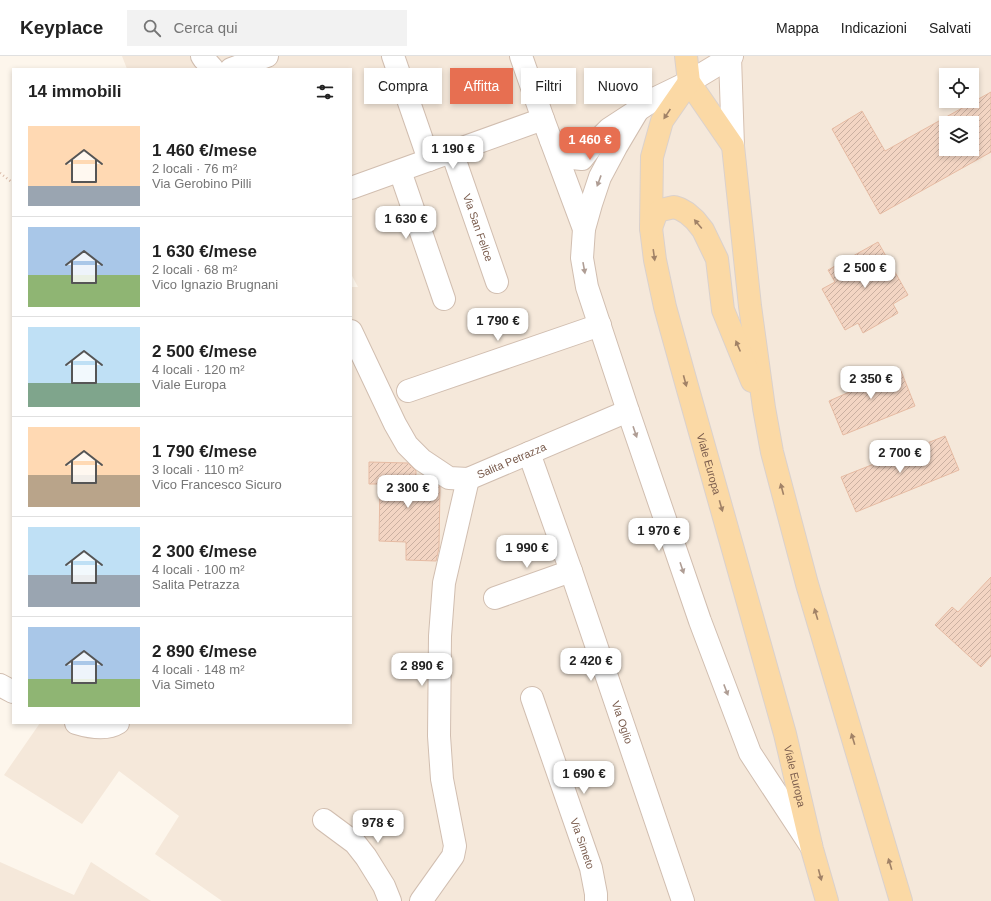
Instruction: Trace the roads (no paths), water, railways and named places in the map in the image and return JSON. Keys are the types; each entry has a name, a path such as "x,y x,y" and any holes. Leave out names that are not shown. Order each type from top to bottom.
{"main road":[{"path":"686,56 688,82 733,146 750,306 764,408 772,452 807,584 901,901"},
{"name":"Viale Europa","path":"688,82 662,121 652,157 651,228 654,260 665,307 785,734 812,849 827,901"},
{"path":"651,228 656,214 661,210 674,207 687,213 703,230 717,259 723,310 764,408"}],"street":[{"path":"234,68 268,56 274,68"},
{"path":"393,56 428,160"},
{"path":"521,56 550,140 584,229"},
{"path":"550,140 563,153 572,158 582,159 609,129 658,97 688,82 730,56 733,146"},
{"path":"584,229 600,177 638,110"},
{"path":"352,188 543,119"},
{"name":"Via San Felice","path":"452,152 497,282"},
{"path":"400,171 444,299"},
{"name":"Viale Europa","path":"584,229 582,258 587,287 700,621 750,753 812,849"},
{"path":"408,391 600,325"},
{"name":"Salita Petrazza","path":"352,333 395,424 407,445 422,460 449,478 468,479 628,411"},
{"name":"Via Oglio","path":"529,454 571,571 682,901"},
{"path":"421,901 454,856 455,846 445,794 439,736 440,636 444,583 468,479"},
{"path":"495,598 571,571"},
{"path":"0,685 12,691"},
{"name":"Via Simeto","path":"532,698 591,868 596,901"},
{"path":"80,724 98,728 114,726 117,724"},
{"path":"324,820 355,843 366,857 384,886 390,901"}]}
